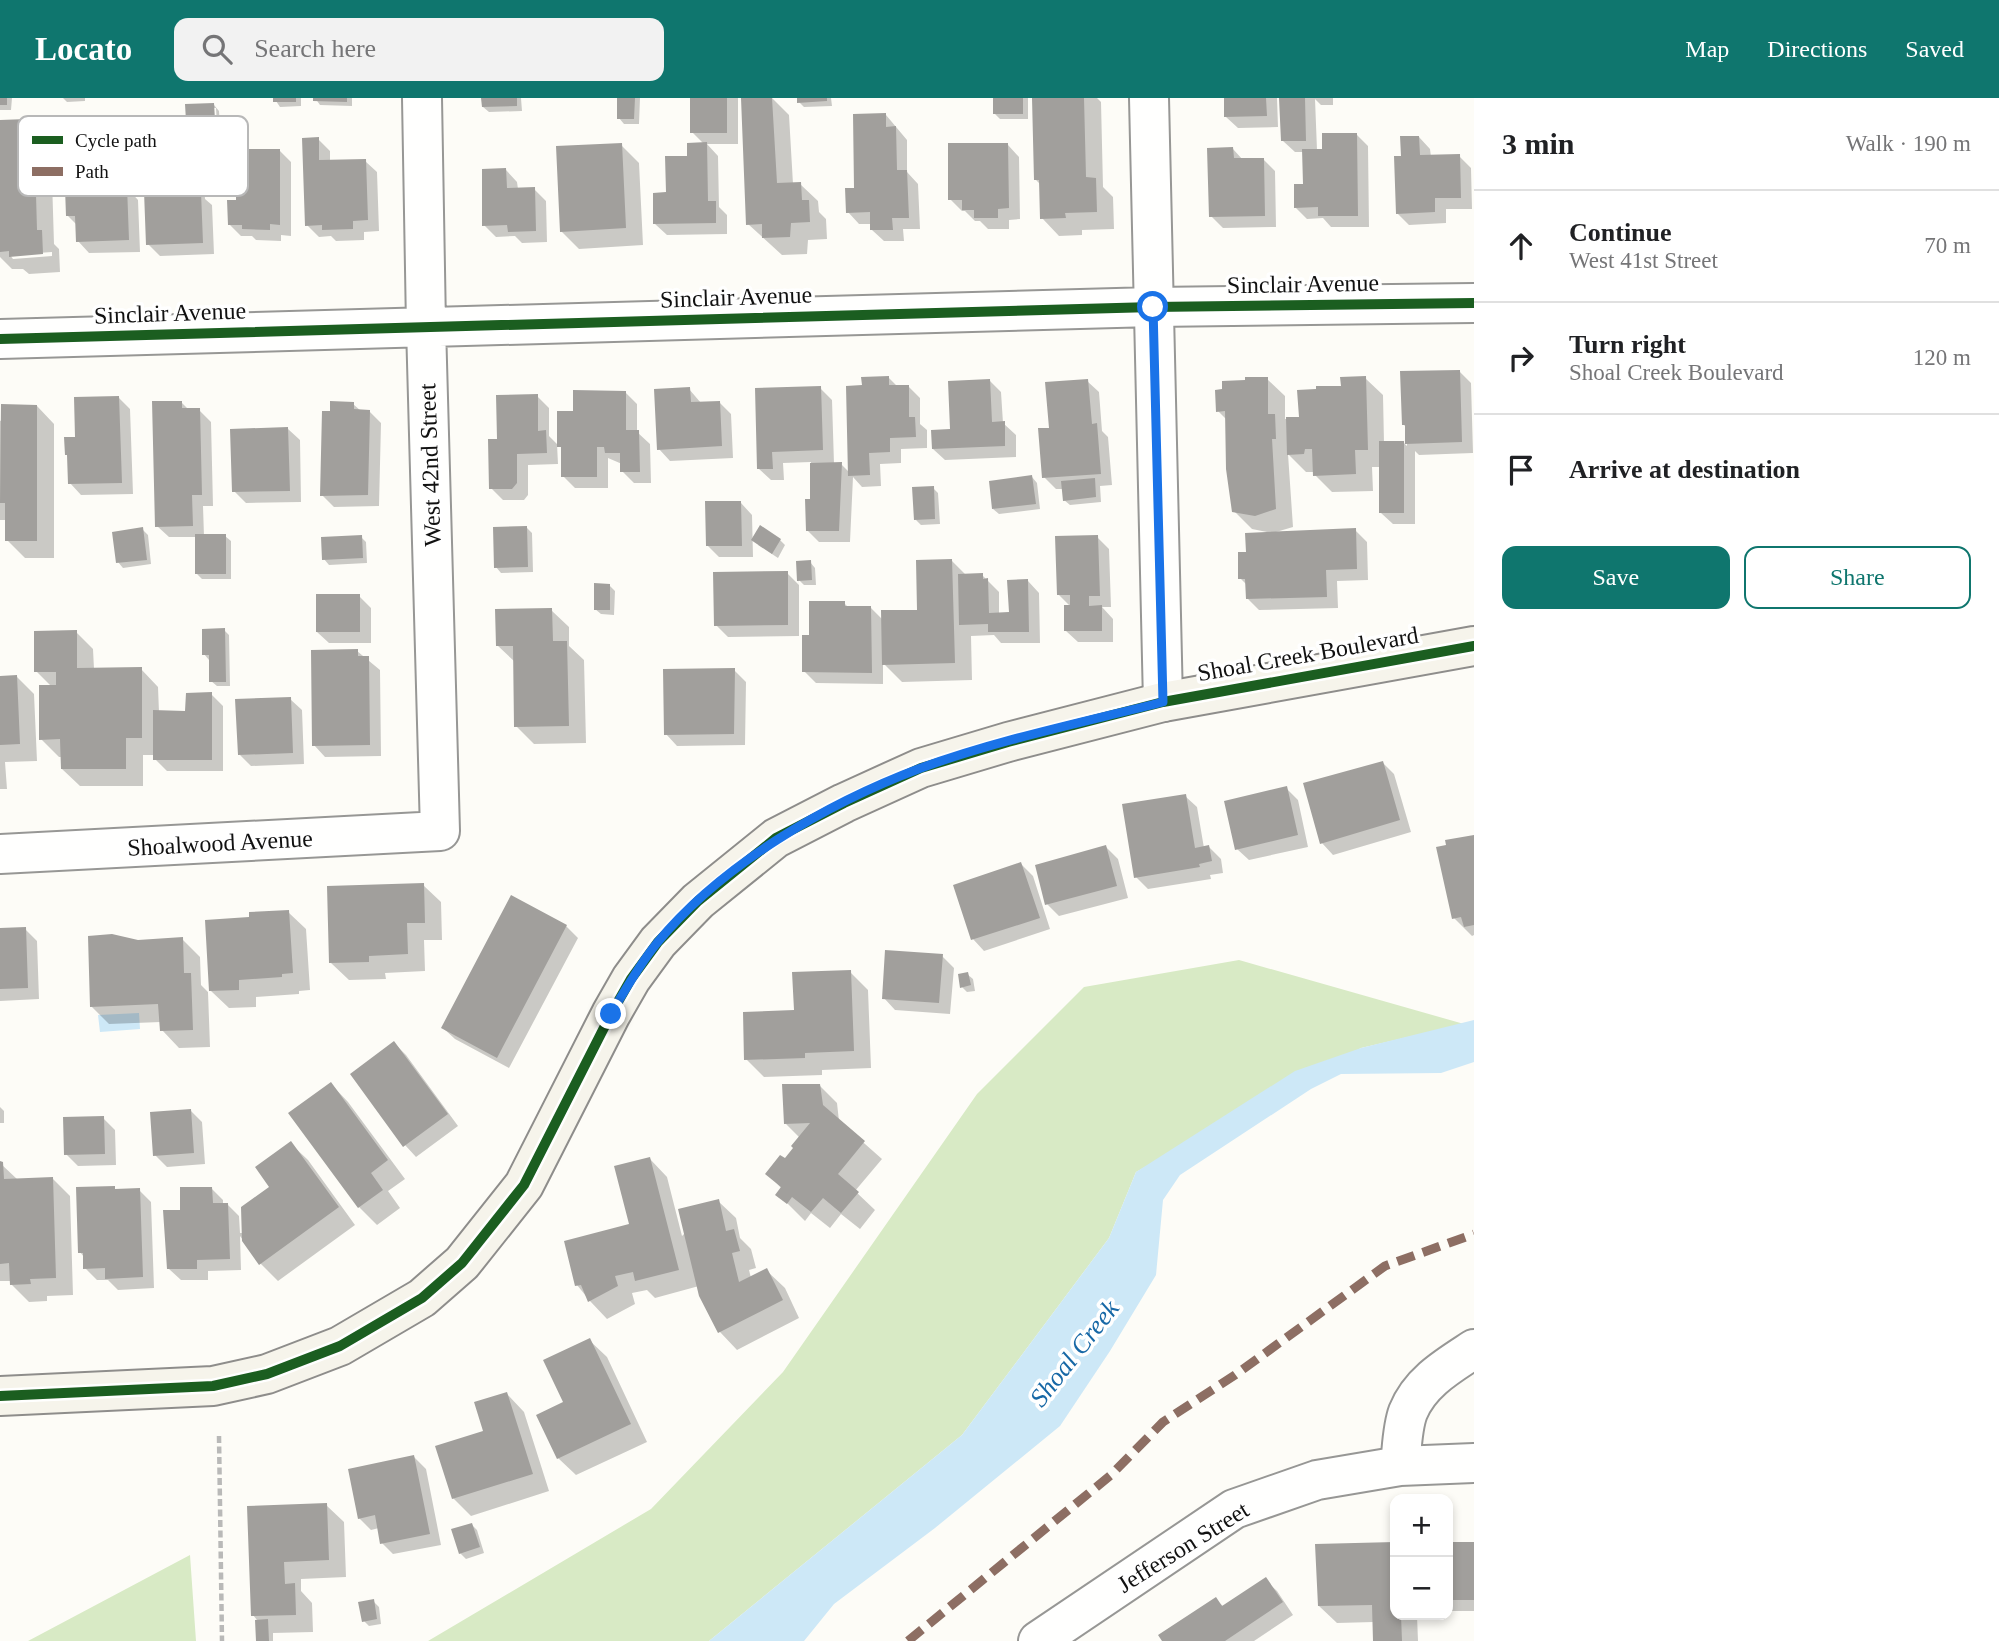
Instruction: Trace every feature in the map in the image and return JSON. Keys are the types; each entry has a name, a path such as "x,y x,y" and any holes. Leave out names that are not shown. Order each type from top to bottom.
{"street":[{"name":"West 42nd Street","path":"422,98 440,831"},
{"path":"1149,98 1163,702"},
{"name":"Sinclair Avenue","path":"0,339 1153,307 1474,303"},
{"name":"Shoal Creek Boulevard","path":"0,1396 213,1386 267,1374 340,1346 422,1298 461,1263 524,1185 611,1014 631,979 658,942 698,901 776,838 844,803 921,768 1008,742 1163,702 1474,646"},
{"name":"Shoalwood Avenue","path":"0,854 440,831"},
{"path":"1400,1466 1407,1414 1420,1389 1474,1349"},
{"name":"Jefferson Street","path":"1038,1641 1234,1509 1317,1480 1400,1466 1474,1463"}],"path":[{"path":"219,1436 222,1641"}],"green space":[{"path":"1239,960 1464,1024 1361,1048 1136,1172 1109,1238 962,1435 709,1641 428,1641 651,1509 783,1372 977,1094 1084,987"},
{"path":"190,1555 196,1641 28,1641"}],"water":[{"path":"139,1013 140,1029 100,1032 98,1015"},
{"name":"Shoal Creek","path":"1474,1020 1474,1062 1441,1073 1341,1074 1311,1089 1180,1175 1163,1200 1156,1275 1060,1426 935,1528 834,1604 804,1641 709,1641 962,1435 1109,1238 1136,1172 1295,1071 1361,1048"}],"building":[{"path":"0,98 7,98 7,105 0,105"},
{"path":"273,98 296,98 296,102 273,102"},
{"path":"313,98 347,98 347,102 313,101"},
{"path":"481,98 517,98 517,106 482,107"},
{"path":"617,98 635,98 634,119 617,119"},
{"path":"690,98 727,98 727,133 690,133"},
{"path":"741,98 772,98 777,183 801,182 802,200 809,200 810,222 791,223 790,237 762,238 762,224 746,225"},
{"path":"797,98 827,98 827,101 797,103"},
{"path":"993,98 1023,98 1023,114 993,114"},
{"path":"1032,98 1084,98 1086,177 1096,178 1097,212 1065,213 1066,218 1040,219 1039,180 1034,180"},
{"path":"1224,98 1266,98 1267,116 1224,117"},
{"path":"1279,98 1305,98 1306,141 1281,141"},
{"path":"214,103 215,116 186,116 185,104"},
{"path":"886,113 886,127 896,126 897,170 907,170 909,218 892,218 893,230 870,230 870,212 846,213 845,188 854,188 853,114"},
{"path":"18,119 18,196 36,196 37,230 42,230 43,254 9,257 9,251 0,252 0,120"},
{"path":"1322,133 1357,133 1358,216 1318,216 1318,207 1294,208 1294,184 1303,184 1302,149 1322,149"},
{"path":"1400,136 1419,136 1420,155 1460,154 1461,198 1435,198 1435,212 1396,214 1394,156 1401,156"},
{"path":"319,137 319,160 366,159 368,220 353,221 353,229 322,230 322,225 305,226 302,138"},
{"path":"707,142 708,201 716,201 716,223 653,224 653,193 666,192 665,156 687,156 687,143"},
{"path":"622,143 626,228 560,232 556,146"},
{"path":"948,143 1008,143 1009,208 998,209 998,218 974,218 974,210 962,210 962,200 948,200"},
{"path":"1233,147 1234,158 1264,158 1265,216 1209,217 1207,148"},
{"path":"248,149 280,149 280,225 270,224 270,230 242,229 242,225 228,225 227,200 236,200 236,196 248,196"},
{"path":"506,168 507,188 535,187 536,231 508,232 507,225 482,226 482,169"},
{"path":"65,196 127,196 129,240 76,242 75,216 66,216"},
{"path":"144,196 201,196 203,243 146,245"},
{"path":"1460,370 1462,442 1405,444 1400,371"},
{"path":"889,376 889,385 909,385 909,417 915,417 916,437 890,438 890,452 869,453 870,475 848,476 846,386 862,385 861,377"},
{"path":"1366,376 1368,450 1355,450 1356,474 1313,476 1312,449 1305,449 1304,454 1287,455 1286,417 1299,417 1297,390 1316,389 1316,386 1341,386 1340,377"},
{"path":"1245,377 1268,377 1268,414 1275,414 1276,439 1272,439 1276,509 1255,516 1232,512 1226,469 1225,411 1216,412 1215,390 1222,389 1222,381 1245,380"},
{"path":"990,379 992,422 1005,421 1005,446 932,449 931,430 950,429 948,381"},
{"path":"1088,379 1092,424 1097,423 1101,474 1042,478 1038,428 1049,428 1045,382"},
{"path":"821,386 823,450 772,452 773,469 757,469 755,388"},
{"path":"690,387 691,402 720,401 722,446 657,450 654,389"},
{"path":"573,390 626,391 626,430 639,430 640,472 620,472 620,453 605,453 604,447 597,447 597,477 561,477 561,447 557,447 557,411 573,411"},
{"path":"538,394 538,431 546,430 547,453 517,454 517,483 512,489 489,489 488,439 497,439 496,395"},
{"path":"119,396 122,483 68,484 64,437 75,437 74,397"},
{"path":"152,401 182,401 182,408 200,408 202,495 192,495 193,526 155,527"},
{"path":"330,401 354,402 354,409 370,410 368,495 320,496 322,411 330,411"},
{"path":"1,404 37,405 37,541 5,541 5,503 0,503"},
{"path":"288,427 290,491 232,492 230,429"},
{"path":"1379,441 1404,441 1404,513 1379,513"},
{"path":"842,462 839,531 806,531 805,499 810,499 810,463"},
{"path":"1032,475 1036,504 992,509 989,481"},
{"path":"1095,478 1096,497 1063,501 1061,481"},
{"path":"934,486 935,519 914,520 912,487"},
{"path":"705,501 741,501 742,546 706,546"},
{"path":"760,525 781,539 772,554 751,540"},
{"path":"527,526 528,567 494,568 493,527"},
{"path":"143,527 147,560 116,563 112,532"},
{"path":"1356,528 1357,569 1326,570 1327,597 1246,599 1245,579 1238,579 1238,552 1246,552 1245,533"},
{"path":"195,534 226,534 226,574 195,574"},
{"path":"362,535 363,558 322,560 321,537"},
{"path":"1098,535 1100,596 1089,596 1089,606 1102,605 1102,631 1064,631 1064,605 1070,605 1070,595 1057,595 1055,536"},
{"path":"952,559 955,663 882,665 881,610 917,610 916,560"},
{"path":"811,560 812,580 797,581 796,561"},
{"path":"788,571 788,625 714,626 713,572"},
{"path":"983,573 983,579 988,578 989,613 1009,612 1007,580 1028,579 1029,632 988,632 988,624 959,625 958,574"},
{"path":"594,583 610,584 610,610 594,610"},
{"path":"316,594 360,594 360,632 316,632"},
{"path":"809,601 845,601 845,606 871,606 872,673 802,672 802,635 809,635"},
{"path":"552,608 553,641 567,641 569,726 514,727 513,646 496,646 495,609"},
{"path":"225,628 226,682 209,682 209,655 202,655 202,629"},
{"path":"77,630 77,668 142,667 142,738 126,738 126,769 61,769 60,739 39,740 39,685 56,685 56,672 34,672 34,631"},
{"path":"358,649 358,656 369,656 370,745 312,746 311,650"},
{"path":"735,668 734,734 664,735 663,669"},
{"path":"17,675 20,744 0,745 0,676"},
{"path":"212,692 212,760 153,760 153,710 185,711 186,693"},
{"path":"291,697 293,753 238,755 235,699"},
{"path":"1383,761 1400,820 1320,844 1303,783"},
{"path":"1287,786 1298,835 1235,850 1224,801"},
{"path":"1186,794 1195,848 1209,845 1212,861 1199,864 1200,867 1134,878 1122,804"},
{"path":"1474,835 1474,925 1464,927 1461,917 1452,919 1436,847 1446,845 1445,840"},
{"path":"1106,845 1117,886 1045,905 1035,865"},
{"path":"1021,862 1040,918 971,940 953,885"},
{"path":"424,883 425,923 407,923 408,954 369,956 369,962 329,963 327,886"},
{"path":"511,895 567,925 497,1058 441,1028"},
{"path":"289,910 293,973 282,974 282,977 239,980 239,990 209,991 205,920 249,917 249,912"},
{"path":"26,927 28,988 0,989 0,928"},
{"path":"112,934 138,940 183,937 184,973 191,973 193,1030 160,1031 158,1004 90,1007 88,936"},
{"path":"885,950 943,954 939,1003 882,999"},
{"path":"851,970 854,1051 805,1053 805,1058 744,1060 743,1012 794,1010 792,972"},
{"path":"968,972 971,985 960,988 958,974"},
{"path":"394,1041 448,1114 403,1147 350,1074"},
{"path":"331,1082 388,1160 371,1173 383,1190 358,1208 288,1113"},
{"path":"782,1084 820,1084 823,1105 865,1141 838,1174 859,1192 841,1213 823,1198 811,1212 792,1197 787,1204 775,1195 781,1187 765,1174 780,1155 785,1158 810,1123 784,1124"},
{"path":"191,1109 194,1153 153,1156 150,1112"},
{"path":"104,1116 105,1154 64,1155 63,1117"},
{"path":"291,1141 339,1207 259,1265 242,1241 241,1207 269,1187 255,1167"},
{"path":"650,1157 679,1270 635,1281 633,1272 615,1276 618,1286 588,1302 581,1285 575,1286 564,1241 629,1224 614,1166"},
{"path":"0,1161 3,1162 4,1179 53,1177 56,1278 30,1279 31,1284 10,1285 9,1263 0,1264"},
{"path":"115,1186 115,1189 140,1188 143,1277 105,1279 105,1268 83,1269 83,1253 78,1253 76,1187"},
{"path":"180,1187 212,1187 213,1203 228,1203 230,1259 197,1260 197,1269 167,1269 163,1210 180,1210"},
{"path":"719,1199 726,1231 734,1229 740,1251 732,1253 739,1282 767,1268 783,1300 718,1333 699,1296 678,1209"},
{"path":"590,1338 631,1424 557,1459 536,1415 563,1402 543,1360"},
{"path":"507,1392 533,1474 452,1499 435,1446 483,1431 474,1402"},
{"path":"414,1455 430,1534 380,1544 375,1515 358,1519 348,1469"},
{"path":"327,1503 329,1560 284,1562 285,1584 295,1583 296,1615 251,1616 247,1506"},
{"path":"472,1523 480,1547 459,1554 451,1529"},
{"path":"1390,1542 1390,1620 1401,1620 1402,1641 1373,1641 1372,1605 1318,1606 1315,1544"},
{"path":"1453,1542 1474,1542 1474,1600 1453,1600"},
{"path":"1266,1577 1283,1602 1225,1641 1162,1641 1158,1635 1216,1597 1222,1606"},
{"path":"374,1599 377,1619 362,1622 358,1602"},
{"path":"268,1619 269,1641 256,1641 255,1620"}],"marked path":[{"path":"908,1641 1111,1475 1163,1422 1235,1375 1385,1266 1474,1234"}],"cycle path":[{"path":"0,339 1153,307 1474,303"},
{"path":"0,1396 213,1386 267,1374 340,1346 422,1298 462,1263 524,1185 611,1014 631,979 658,942 698,901 776,838 844,803 921,768 1008,742 1163,702 1474,646"}],"route":[{"path":"611,1014 631,979 658,942 698,901 776,838 921,768 1008,742 1163,702 1153,307"}]}
